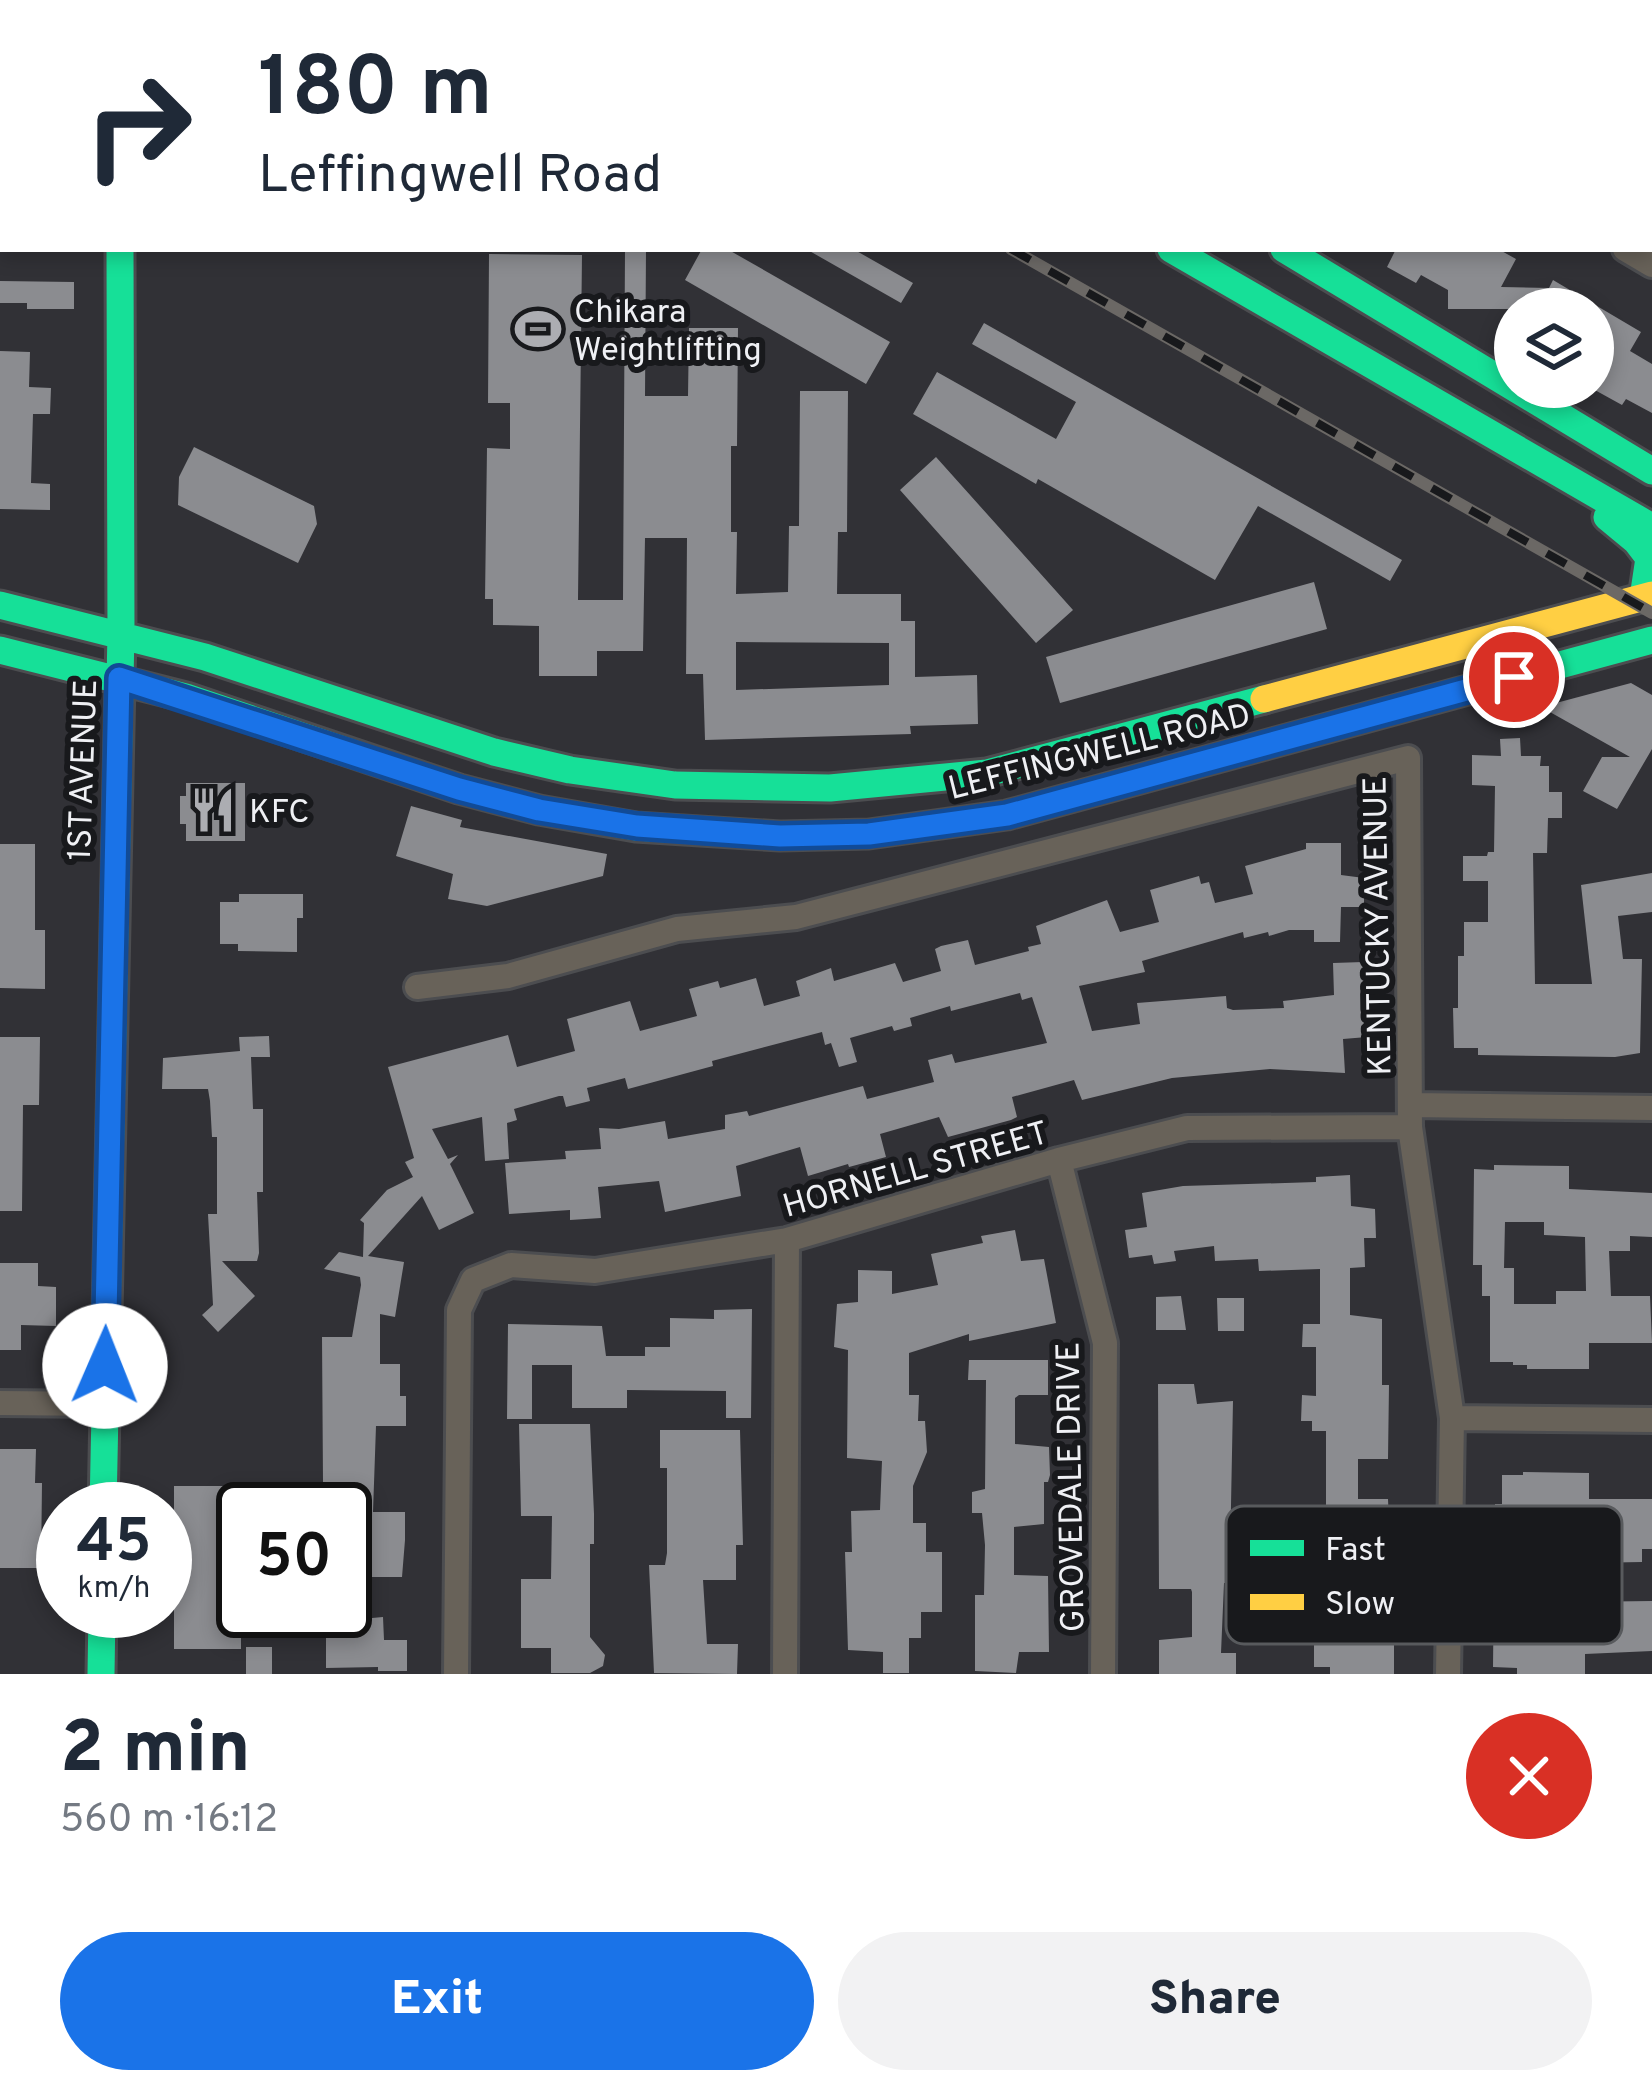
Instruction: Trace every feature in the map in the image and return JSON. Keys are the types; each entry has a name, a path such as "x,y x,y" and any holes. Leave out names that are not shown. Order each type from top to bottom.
{"main road":[{"name":"1ST AVENUE","path":"104,1482 122,632 120,252"},
{"path":"1177,252 1652,527"},
{"path":"1289,252 1652,471"},
{"path":"1546,466 1636,541 1648,558 1647,596"},
{"name":"LEFFINGWELL ROAD","path":"0,605 122,632 277,679 426,732 568,770 734,790 844,790 987,773 1040,761 1647,596"},
{"name":"LEFFINGWELL ROAD","path":"0,650 119,678 459,789 539,810 705,833 869,834 965,823 1091,795 1652,640"},
{"path":"101,1674 102,1638"}],"street":[{"name":"KENTUCKY AVENUE","path":"416,987 508,976 677,929 796,917 1408,758 1411,1116 1452,1418 1451,1506"},
{"name":"HORNELL STREET","path":"456,1674 459,1310 473,1280 511,1265 595,1270 787,1240 1059,1160 1187,1128 1652,1108"},
{"name":"GROVEDALE DRIVE","path":"1059,1160 1105,1343 1103,1674"},
{"path":"785,1674 787,1240"},
{"path":"0,1403 105,1404"},
{"path":"1452,1418 1652,1420"},
{"name":"KENTUCKY AVENUE","path":"1448,1644 1448,1674"}],"building":[{"path":"625,252 646,252 645,396 688,396 689,328 738,328 737,446 731,446 736,594 788,592 789,526 799,526 800,391 848,391 847,532 838,532 837,594 901,594 901,621 915,621 915,677 977,675 978,724 910,726 911,734 705,740 703,674 686,674 687,538 645,538 643,651 597,651 597,676 539,676 539,626 493,625 493,599 485,599 487,448 510,449 510,403 488,403 489,254 582,255 578,600 623,600","holes":["736,642 889,643 889,685 736,690"]},
{"path":"700,252 732,252 890,342 866,384 685,280"},
{"path":"811,252 858,252 913,283 901,303"},
{"path":"1394,252 1503,252 1516,259 1501,287 1549,288 1494,288 1494,309 1448,309 1448,290 1421,275 1416,283 1387,267"},
{"path":"0,281 74,282 74,309 27,309 27,303 0,303"},
{"path":"1614,316 1641,332 1630,351 1652,364 1652,413 1626,399 1622,405 1614,401"},
{"path":"984,323 1402,560 1390,581 1258,506 1215,580 913,414 937,372 1056,439 1076,402 972,344"},
{"path":"0,351 30,352 29,387 51,388 50,414 33,414 31,483 50,484 50,510 0,509"},
{"path":"194,447 314,506 317,524 298,563 178,505 179,477"},
{"path":"936,457 1073,610 1036,643 900,490"},
{"path":"1314,582 1327,629 1060,703 1046,657"},
{"path":"1631,683 1652,695 1652,749 1617,809 1583,791 1602,757 1630,757 1541,707"},
{"path":"1520,738 1521,756 1541,756 1540,766 1549,766 1549,792 1562,792 1562,818 1548,818 1547,853 1533,853 1535,984 1592,984 1581,885 1652,873 1652,912 1618,916 1623,959 1642,959 1640,1053 1615,1057 1478,1055 1478,1048 1454,1048 1453,1008 1458,1008 1458,956 1464,956 1464,922 1488,922 1488,881 1463,881 1463,856 1494,852 1495,786 1472,785 1472,755 1501,756 1500,739"},
{"name":"KFC","path":"186,783 245,783 245,841 186,841 186,824 180,824 180,796 186,796"},
{"path":"411,806 462,820 460,827 607,854 603,876 487,906 448,899 453,874 396,856"},
{"path":"1306,843 1341,843 1341,875 1364,878 1364,907 1341,907 1340,942 1314,942 1314,930 1244,938 1243,932 1142,961 1145,972 1079,986 1092,1031 1140,1024 1137,1003 1226,996 1227,1008 1233,1010 1284,1008 1283,1001 1334,995 1333,963 1363,962 1367,1037 1343,1039 1345,1073 1270,1069 1172,1078 1082,1100 1074,1080 1012,1097 1017,1117 1011,1120 948,1137 939,1117 880,1134 886,1157 849,1167 808,1176 800,1147 736,1166 741,1196 665,1212 659,1181 598,1187 601,1218 570,1220 570,1210 509,1214 505,1163 566,1159 565,1151 601,1149 599,1128 665,1121 668,1139 725,1129 725,1115 747,1111 749,1116 863,1086 867,1099 934,1082 928,1060 952,1054 955,1063 1047,1043 1032,997 1022,1000 1020,993 951,1011 950,1006 910,1018 912,1026 894,1031 892,1026 850,1038 857,1062 839,1067 822,1032 628,1089 625,1078 587,1088 590,1101 566,1107 559,1096 514,1109 517,1120 507,1123 509,1159 485,1161 482,1117 432,1129 448,1159 458,1155 450,1164 474,1213 439,1230 422,1196 368,1256 404,1262 395,1317 380,1314 380,1364 400,1364 400,1396 406,1396 406,1426 376,1426 373,1512 405,1512 402,1577 372,1577 372,1482 323,1482 322,1337 352,1337 360,1277 324,1269 339,1252 363,1257 364,1223 360,1220 387,1190 413,1177 405,1162 414,1158 388,1067 508,1035 517,1067 575,1051 567,1019 630,1001 640,1031 697,1016 689,989 718,981 720,988 756,978 764,1006 800,996 796,981 831,968 834,981 895,963 903,982 941,971 935,949 941,946 968,940 975,965 1029,951 1028,947 1041,944 1036,926 1107,900 1120,932 1159,922 1150,890 1199,876 1201,884 1209,882 1215,903 1253,894 1245,866 1306,849"},
{"path":"0,844 35,844 35,930 45,930 45,989 0,988"},
{"path":"239,894 303,894 297,952 238,951 238,944 220,944 220,902 239,902"},
{"path":"269,1036 270,1057 251,1057 253,1109 263,1109 263,1192 257,1192 259,1253 257,1261 222,1261 255,1296 218,1332 202,1315 213,1305 208,1214 217,1214 217,1137 212,1137 208,1089 162,1089 163,1058 240,1051 239,1037"},
{"path":"0,1037 40,1037 39,1105 23,1105 22,1211 0,1211"},
{"path":"1494,1165 1569,1166 1569,1189 1652,1193 1652,1237 1630,1236 1630,1251 1609,1251 1611,1296 1650,1296 1652,1343 1589,1343 1589,1369 1527,1369 1513,1362 1490,1362 1490,1296 1482,1296 1482,1265 1473,1265 1474,1169 1494,1170","holes":["1505,1222 1544,1222 1544,1235 1585,1237 1586,1291 1556,1291 1556,1304 1514,1304 1514,1268 1504,1268"]},
{"path":"1350,1175 1351,1206 1375,1209 1376,1238 1364,1238 1365,1267 1350,1268 1350,1315 1382,1319 1382,1385 1389,1385 1388,1459 1358,1459 1358,1499 1388,1499 1388,1506 1326,1506 1326,1431 1312,1431 1312,1421 1301,1421 1302,1395 1316,1396 1316,1347 1302,1347 1303,1324 1320,1324 1320,1269 1259,1271 1258,1259 1215,1261 1214,1246 1174,1251 1176,1261 1154,1264 1152,1255 1129,1258 1125,1230 1147,1227 1142,1193 1183,1186 1316,1182 1316,1177"},
{"path":"1015,1230 1021,1261 1044,1259 1056,1323 969,1341 969,1334 909,1353 909,1395 919,1395 918,1421 925,1421 927,1452 913,1486 913,1523 926,1523 926,1552 942,1552 942,1612 921,1612 921,1638 909,1638 909,1673 883,1673 883,1652 848,1650 845,1552 852,1552 851,1511 880,1510 882,1461 847,1458 848,1350 834,1347 837,1304 858,1302 858,1270 892,1271 892,1294 938,1285 931,1254 983,1243 981,1236"},
{"path":"0,1263 38,1263 38,1286 56,1287 56,1326 21,1325 21,1350 0,1350"},
{"path":"1181,1296 1186,1330 1156,1330 1156,1297"},
{"path":"1217,1298 1244,1298 1244,1331 1218,1331"},
{"path":"752,1309 751,1418 726,1418 726,1391 627,1390 627,1408 572,1408 572,1365 532,1365 532,1419 507,1419 508,1324 602,1326 606,1356 645,1356 645,1347 670,1347 670,1318 714,1319 714,1310"},
{"path":"969,1360 1048,1360 1048,1395 1015,1398 1015,1444 1049,1447 1050,1475 1044,1482 1044,1524 1014,1527 1014,1575 1048,1576 1049,1652 1019,1652 1016,1673 975,1671 975,1595 984,1595 985,1545 982,1513 972,1513 972,1492 985,1489 986,1380 968,1380"},
{"path":"1158,1384 1194,1384 1197,1404 1233,1401 1221,1653 1236,1653 1236,1674 1159,1674 1159,1640 1192,1637 1192,1592 1159,1589"},
{"path":"519,1424 590,1424 594,1544 590,1544 590,1637 605,1655 603,1666 590,1673 551,1673 551,1648 521,1648 521,1579 551,1579 552,1516 521,1516"},
{"path":"660,1430 740,1430 743,1545 736,1545 736,1580 703,1580 707,1644 738,1644 737,1674 654,1673 649,1565 665,1565 667,1553 667,1468 660,1468"},
{"path":"0,1449 36,1449 36,1568 0,1568"},
{"path":"1589,1473 1589,1499 1652,1499 1652,1549 1642,1549 1642,1562 1622,1562 1622,1506 1495,1506 1502,1504 1502,1475"},
{"path":"192,1486 216,1486 216,1638 241,1638 241,1649 174,1649 174,1638 192,1638"},
{"path":"1622,1601 1652,1601 1652,1651 1585,1654 1585,1674 1517,1674 1517,1668 1493,1667 1493,1644 1622,1644"},
{"path":"383,1617 384,1640 407,1640 407,1671 326,1668 326,1638 372,1638 372,1618"},
{"path":"1314,1644 1394,1644 1394,1674 1330,1674 1330,1667 1314,1667"},
{"path":"246,1647 272,1647 272,1674 246,1674"}],"railway":[{"path":"1016,252 1652,613"}],"traffic: fast":[{"path":"104,1482 121,632 120,252"},
{"path":"1176,252 1652,527"},
{"path":"1289,252 1652,471"},
{"path":"1607,517 1649,558 1643,598"},
{"path":"0,605 205,657 494,752 570,770 675,785 830,788 987,773 1264,699"},
{"path":"0,650 186,697 459,789 539,810 636,827 780,836 869,834 1007,815 1652,640"},
{"path":"101,1674 102,1638"}],"traffic: slow":[{"path":"1264,699 1652,595"}],"place":[{"name":"Chikara Weightlifting","path":"538,329"},
{"name":"KFC","path":"213,810"}],"route":[{"path":"105,1366 119,678 459,789 539,810 637,826 780,836 869,834 1007,815 1514,677"}]}
